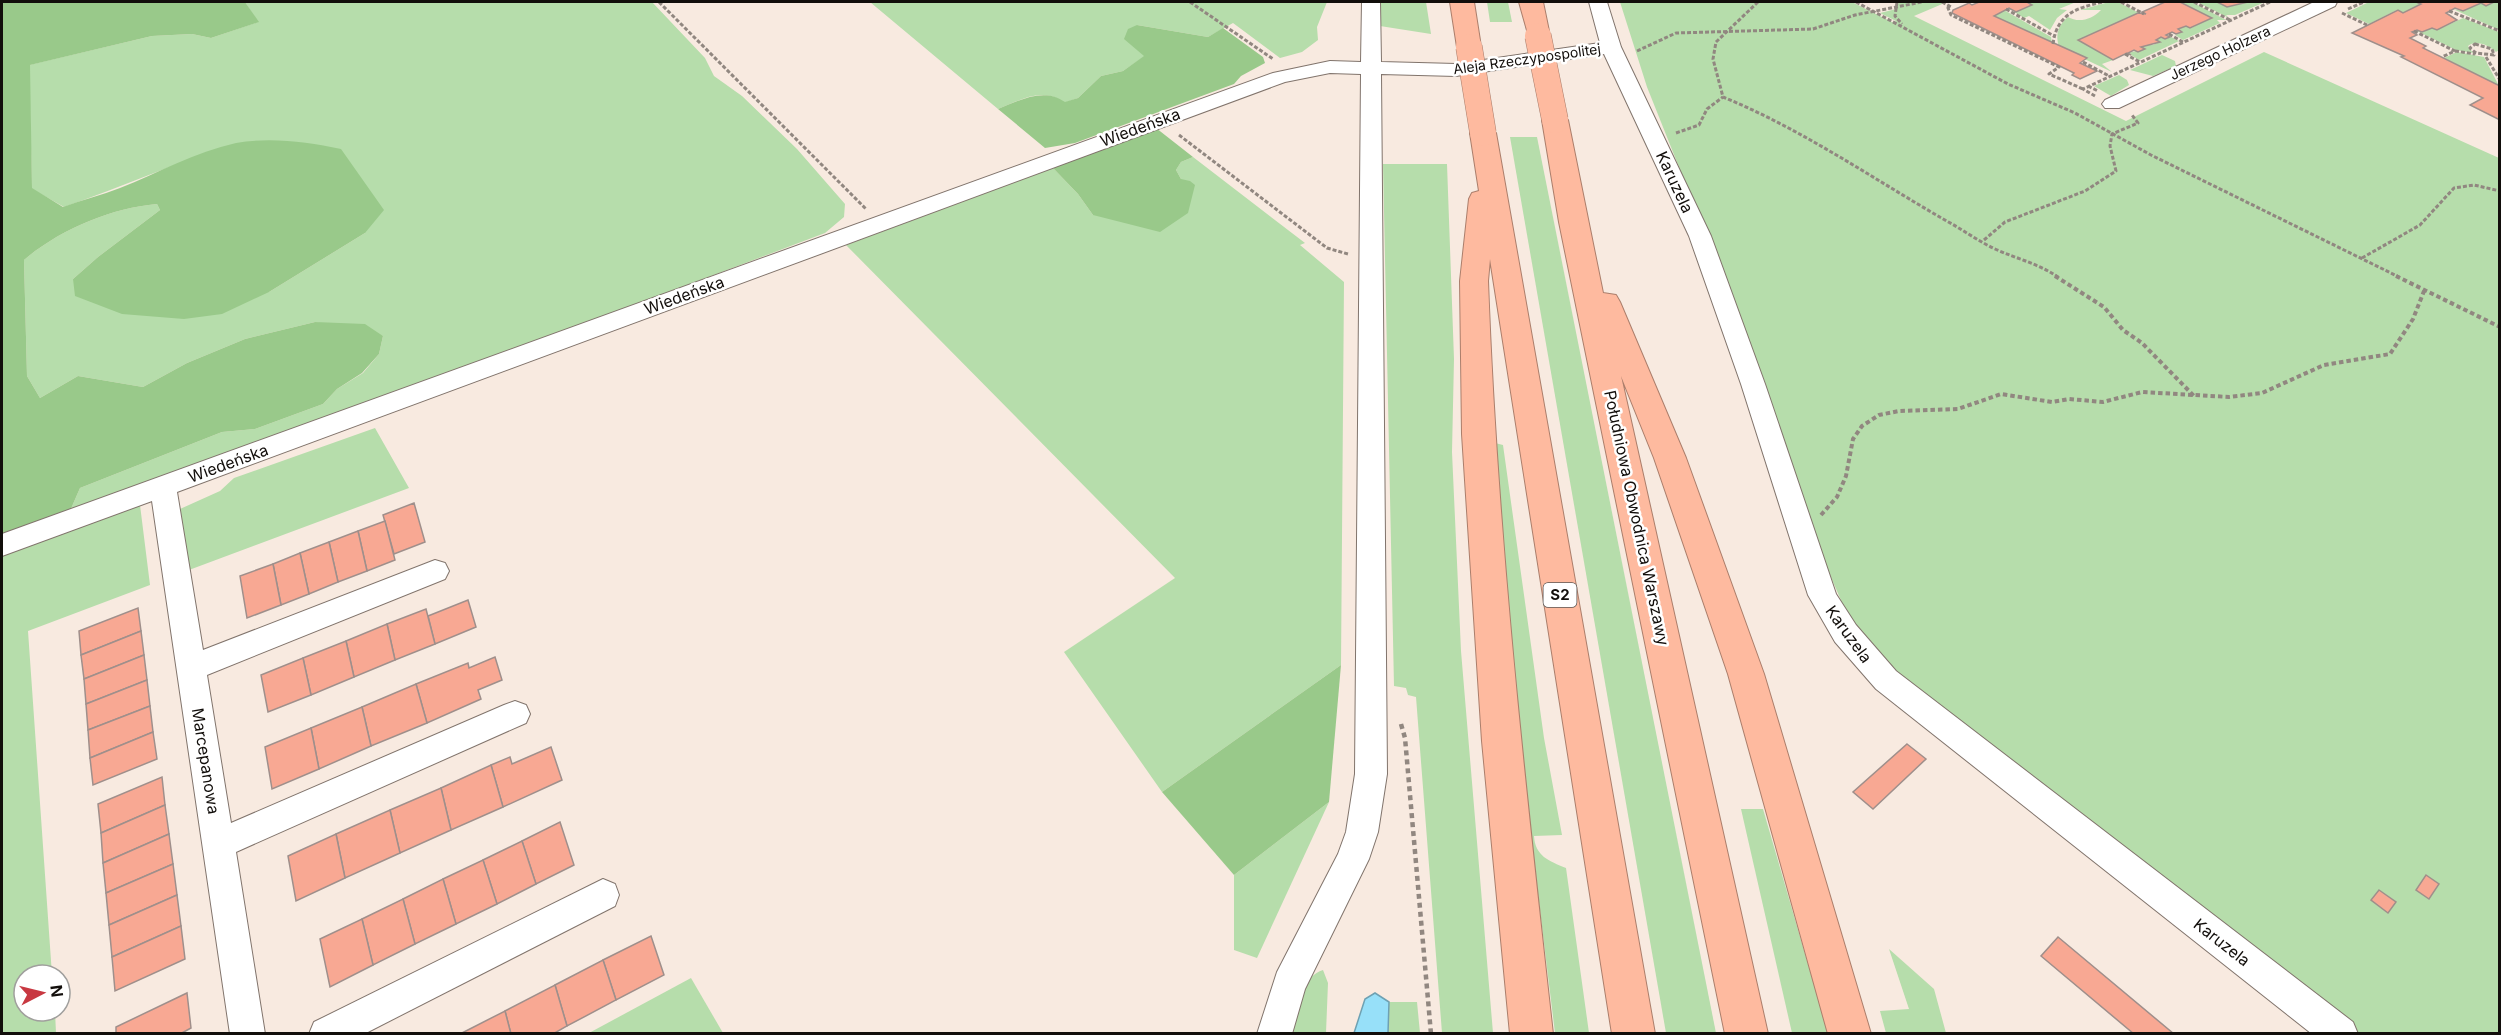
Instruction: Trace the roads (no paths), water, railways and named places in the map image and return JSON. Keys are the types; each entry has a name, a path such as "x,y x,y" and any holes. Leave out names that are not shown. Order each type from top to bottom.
{"highway":[{"name":"S2","path":"1462,2 1634,1034"},
{"name":"Południowa Obwodnica Warszawy","path":"1531,2 1574,222 1747,1034"},
{"path":"1485,144 1474,281 1478,434 1501,741 1532,1034"},
{"path":"1574,222 1670,458 1746,674 1850,1034"}],"street":[{"path":"1274,1034 1289,984 1353,859 1368,806 1372,717 1369,256 1371,2"},
{"name":"Karuzela","path":"1598,2 1613,51 1700,236 1753,384 1823,598 1833,617 1865,659 1886,680 2341,1034"},
{"name":"Jerzego Holzera","path":"2108,102 2335,7"},
{"name":"Aleja Rzeczypospolitej","path":"1371,67 1456,70 1613,51"},
{"name":"Wiedeńska","path":"2,545 163,488 1280,77 1316,68 1371,67"},
{"name":"Marcepanowa","path":"163,488 249,1034"},
{"path":"191,668 435,571"},
{"path":"219,844 515,714"},
{"path":"326,1034 603,895"}],"water":[{"path":"1375,993 1389,1002 1388,1033 1354,1033 1365,999"}]}
